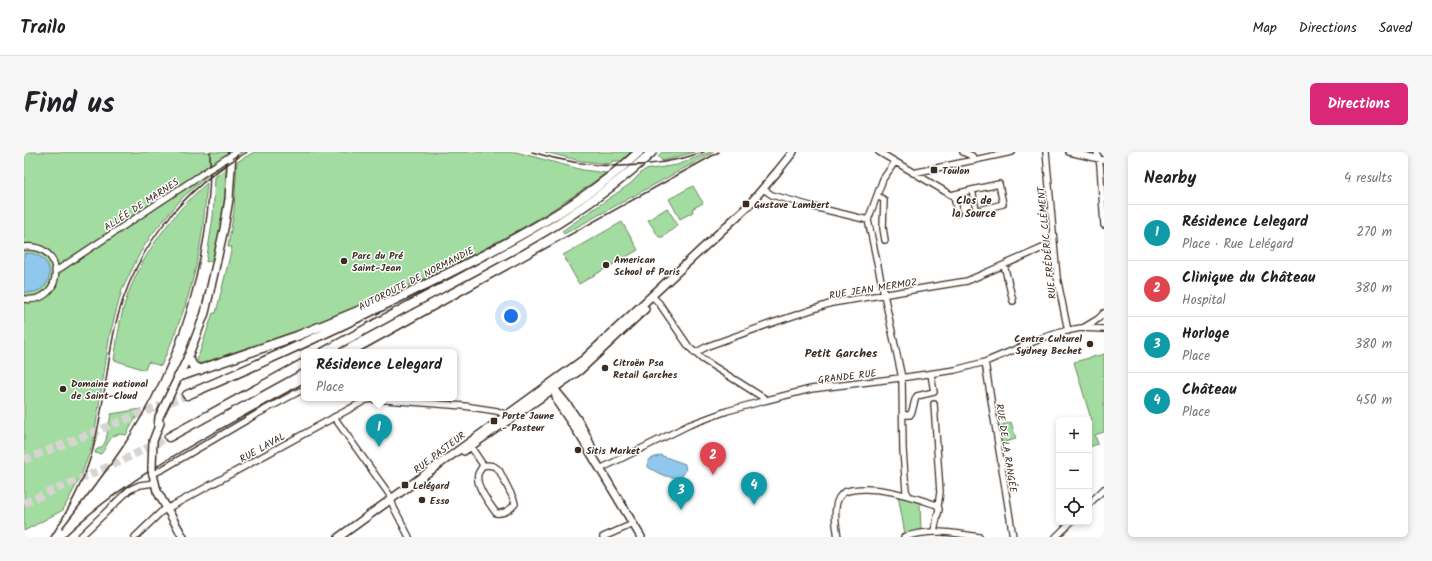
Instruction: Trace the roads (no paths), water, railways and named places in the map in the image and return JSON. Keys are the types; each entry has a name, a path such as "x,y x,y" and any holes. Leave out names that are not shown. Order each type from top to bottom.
{"highway":[{"name":"AUTOROUTE DE NORMANDIE","path":"187,395 278,356 396,300 535,228 578,200 626,164 639,152"},
{"name":"AUTOROUTE DE NORMANDIE","path":"330,349 509,253 545,232 588,204 615,184 652,152"},
{"path":"180,377 297,336 386,300 396,300"},
{"path":"188,357 193,366 200,370"},
{"path":"170,437 301,365"}],"main road":[{"path":"553,386 576,369 745,215 793,152"},
{"path":"765,190 798,152"},
{"path":"183,537 167,510 154,483 152,470 153,441 205,313 220,250 229,199 231,154"},
{"path":"553,386 568,379 576,369"},
{"path":"158,427 159,417 173,387 180,377"},
{"path":"553,386 584,431 595,454 598,467 641,537"},
{"name":"RUE PASTEUR","path":"470,444 504,416 553,386"},
{"name":"RUE PASTEUR","path":"345,537 470,444 541,397 553,386"},
{"name":"RUE PASTEUR","path":"339,537 392,501"}],"street":[{"name":"ALLÉE DE MARNES","path":"56,271 236,152"},
{"path":"880,152 952,195 958,213"},
{"path":"963,152 972,156 975,160"},
{"path":"913,173 1012,152"},
{"name":"RUE FRÉDÉRIC CLÉMENT","path":"1046,152 1057,277 1068,331"},
{"path":"1069,152 1102,160"},
{"path":"1097,152 1102,160 1104,225"},
{"path":"895,162 883,180 868,220 902,378 906,491 909,496"},
{"path":"952,195 972,190 999,184 1003,204 980,210 976,209 972,190"},
{"path":"765,190 772,195 868,220"},
{"path":"877,196 884,200 883,228 885,240"},
{"name":"RUE JEAN MERMOZ","path":"695,353 708,346 832,303 967,282 1054,243"},
{"path":"24,247 36,247 45,252 53,260 56,271 55,279 48,291 38,298 24,299"},
{"path":"1004,265 1013,301"},
{"path":"654,297 695,353 767,400"},
{"path":"1081,328 1093,323 1104,313"},
{"name":"GRANDE RUE","path":"598,467 689,425 727,411 767,400 811,389 932,374 985,362 1045,338 1068,331 1081,328 1104,329"},
{"name":"RUE DE LA RANGÉE","path":"985,362 1013,537"},
{"path":"903,416 910,415 912,413 914,400 917,396 934,392 932,374"},
{"path":"152,470 163,469 257,414 301,391"},
{"name":"RUE LAVAL","path":"135,537 161,512 362,401"},
{"path":"399,401 464,406 497,411 502,413 504,416"},
{"path":"934,404 940,492 939,509 934,531"},
{"path":"334,417 389,494 394,508 409,537"},
{"path":"470,444 483,465"},
{"path":"483,465 491,465 499,470 514,500 515,504 512,508 501,513 496,513 479,484 478,476 483,465"},
{"path":"80,537 129,490 140,485 154,483"},
{"path":"838,537 836,512 839,497 844,492 868,489 900,493 938,506"},
{"path":"1092,501 1104,489"},
{"path":"603,537 634,524"},
{"path":"1056,537 1068,525"},
{"path":"904,537 934,531 956,532 979,537"}],"water":[{"path":"30,253 40,257 46,262 49,269 49,277 47,283 41,289 34,292 24,292 24,254"},
{"path":"660,455 685,464 686,471 681,477 668,477 648,467 648,460"}],"tunnel":[{"path":"24,460 187,395"},
{"path":"24,503 119,462 169,437"}],"railway":[{"path":"62,528 122,448 142,415 160,380 175,344 188,306 198,268 205,229 209,191 210,152"},
{"path":"51,537 65,515 83,479 92,454 117,319 125,293 136,268 165,222 183,202 202,183 247,152"},
{"path":"532,152 575,162 618,166 661,163 704,152"},
{"path":"364,349 719,152"},
{"path":"64,537 118,492 148,472 210,435 301,385"}],"place":[{"name":"Toulon","path":"934,170"},
{"name":"Gustave Lambert","path":"746,204"},
{"name":"Parc du Pré Saint-Jean","path":"344,261"},
{"name":"American School of Paris","path":"606,265"},
{"name":"Centre Culturel Sydney Bechet","path":"1090,344"},
{"name":"Citroën Psa Retail Garches","path":"605,368"},
{"name":"Domaine national de Saint-Cloud","path":"63,389"},
{"name":"Porte Jaune - Pasteur","path":"494,421"},
{"name":"Résidence Lelegard","path":"379,447"},
{"name":"Sitis Market","path":"578,450"},
{"name":"Clinique du Château","path":"713,475"},
{"name":"Lelégard","path":"405,485"},
{"name":"Esso","path":"422,500"},
{"name":"Château","path":"754,505"},
{"name":"Horloge","path":"681,510"}],"district":[{"name":"Clos de la Source","path":"974,206"},
{"name":"Petit Garches","path":"841,353"}]}
